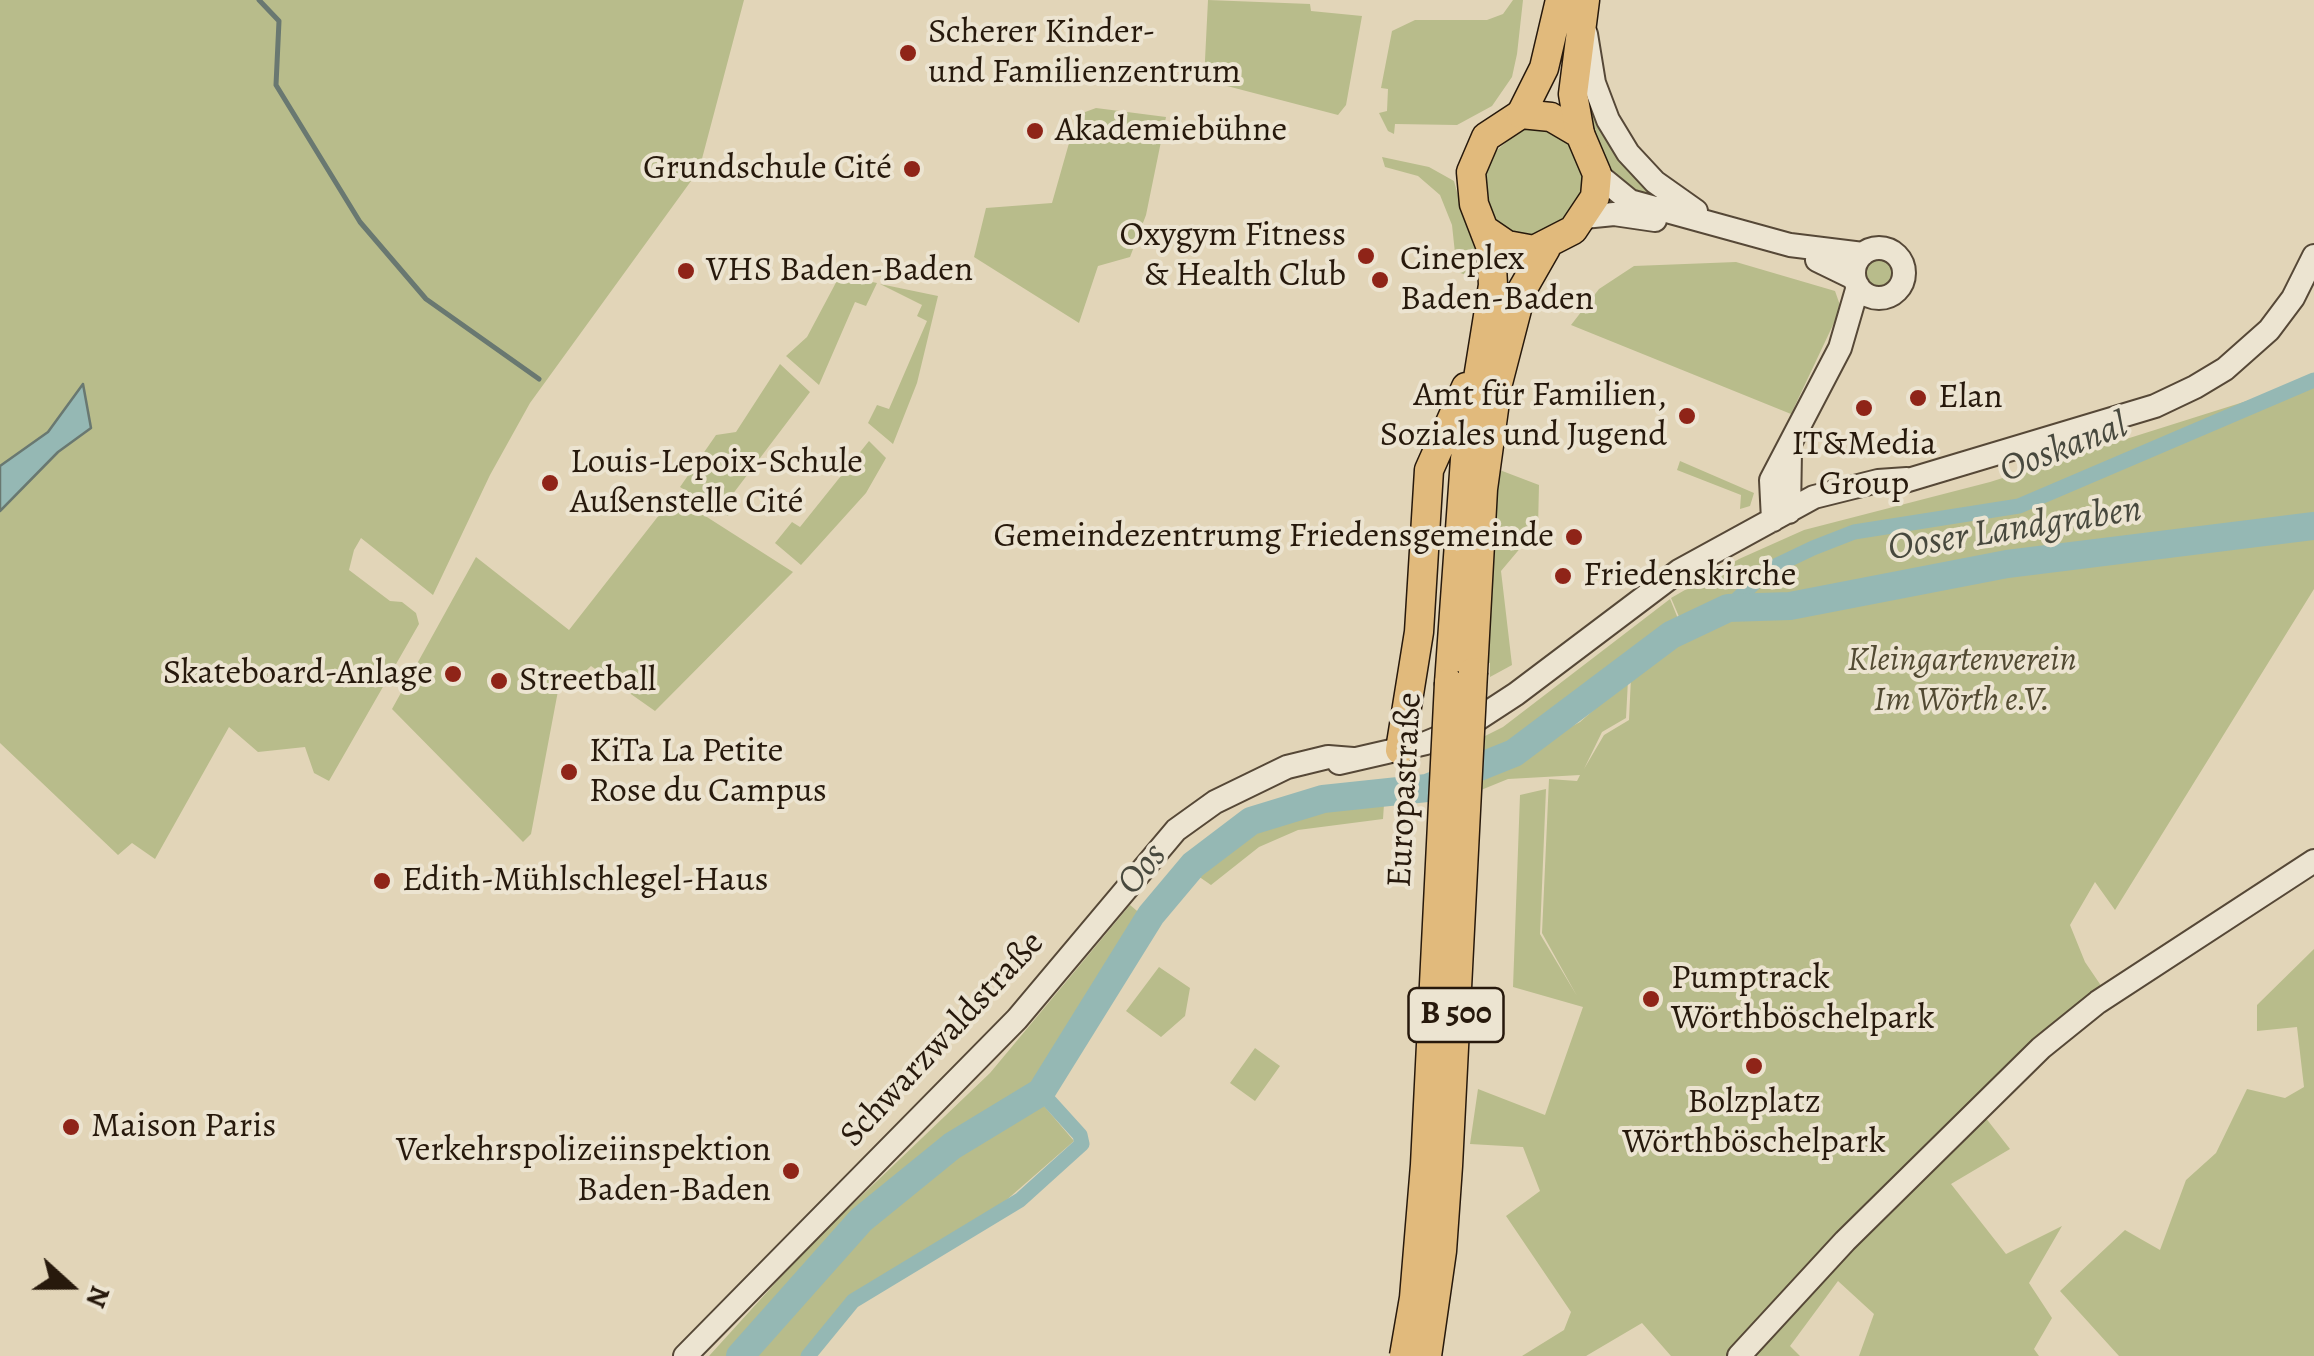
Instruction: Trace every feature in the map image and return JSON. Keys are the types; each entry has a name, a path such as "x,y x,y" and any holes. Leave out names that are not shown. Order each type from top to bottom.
{"main road":[{"name":"B 500","path":"1485,230 1471,186 1475,157 1495,130 1521,114 1576,2"},
{"path":"1576,2 1572,94 1580,134 1597,174 1594,198 1584,217"},
{"path":"1521,114 1551,117 1580,134"},
{"name":"B 500","path":"1546,248 1584,217"},
{"path":"1485,230 1521,249 1546,248"},
{"name":"Europastraße","path":"1427,1356 1446,1200 1461,678 1460,502 1493,285 1485,230"},
{"name":"Europastraße","path":"1404,1356 1416,1282 1461,678 1483,489 1497,387 1518,302 1546,248"},
{"path":"1400,750 1419,632 1429,470 1440,437 1481,359"}],"street":[{"path":"1576,2 1594,83 1608,120 1628,154 1655,182 1720,226"},
{"path":"1597,174 1630,200 1790,246 1863,254 1884,248 1902,261 1903,284 1882,298 1840,348"},
{"path":"1584,217 1630,216 1732,236 1820,260 1856,282 1868,296 1882,298"},
{"path":"1781,516 1790,450 1840,348 1863,254"},
{"name":"Schwarzwaldstraße","path":"1781,516 1819,510 2155,406 2195,387 2224,369 2268,330 2293,298 2314,256"},
{"path":"1790,450 1810,480 1843,488"},
{"name":"Schwarzwaldstraße","path":"684,1356 984,1054 1170,835 1206,808 1257,784 1448,736 1490,712 1678,571 1814,497 1843,488 1907,480"},
{"path":"1739,1356 1987,1097 2098,1002 2314,861"}],"green space":[{"path":"0,0 744,0 699,170 530,403 490,475 433,595 361,538 354,550 349,570 390,601 402,602 416,613 419,624 329,781 314,773 305,747 258,752 229,727 155,859 132,843 118,855 0,743 0,511 58,452 91,428 82,386 49,432 0,466"},
{"path":"1208,0 1310,4 1311,11 1362,16 1346,105 1338,115 1204,80"},
{"path":"1513,0 1523,0 1517,54 1512,77 1492,106 1457,125 1395,124 1394,134 1388,131 1379,113 1387,111 1388,89 1381,88 1392,31 1415,20 1487,20 1503,14"},
{"path":"1587,67 1674,209 1611,180 1585,110"},
{"path":"1096,108 1166,117 1146,215 1130,257 1098,266 1079,323 974,257 986,208 1052,203 1077,115"},
{"path":"1531,121 1565,139 1574,150 1583,189 1574,212 1540,237 1514,240 1489,214 1486,170 1497,150"},
{"path":"1382,157 1429,167 1454,181 1476,244 1483,280 1457,272 1452,225 1440,195 1418,176 1385,167"},
{"path":"1880,257 1891,262 1896,273 1891,284 1880,289 1869,284 1864,273 1869,262"},
{"path":"1736,262 1835,291 1841,308 1791,414 1571,325 1599,289 1634,266"},
{"path":"840,275 877,283 866,306 855,302 819,385 786,356 807,337"},
{"path":"880,284 938,296 917,383 893,444 868,423 877,405 889,409 927,321 917,316 922,305"},
{"path":"780,364 810,392 729,499 735,506 728,516 680,487 716,435 736,432"},
{"name":"Kleingartenverein Im Wörth e.V.","path":"2314,374 2314,589 2115,910 2095,882 2070,925 2085,962 2106,993 1978,1108 2010,1149 1951,1184 2006,1254 2062,1226 2029,1283 2052,1318 2034,1349 2039,1356 1859,1356 1874,1314 1838,1281 1790,1346 1800,1356 1671,1356 1642,1323 1586,1356 1522,1356 1564,1330 1571,1312 1506,1216 1540,1191 1523,1147 1470,1144 1478,1089 1545,1115 1583,1007 1513,987 1520,795 1546,789 1540,934 1577,996 1542,933 1549,779 1577,781 1580,775 1508,779 1481,790 1483,774 1580,722 1628,680 1626,718 1602,732 1584,769 1604,735 1629,720 1631,677 1658,652 1736,612 1779,608 1778,596 1729,600 1680,619 1671,598 1739,559 1804,530 1990,482 2253,399"},
{"path":"869,441 886,458 866,493 801,565 775,543 792,522 800,527"},
{"path":"1680,461 1754,493 1750,506 1740,509 1741,495 1677,470"},
{"path":"1497,469 1539,485 1538,527 1501,571 1512,665 1490,677 1490,663 1484,662"},
{"path":"674,496 793,572 655,711 591,666 572,684 561,675 531,834 523,842 392,709 476,557 569,630"},
{"path":"1670,599 1679,621 1514,747 1481,762 1483,737 1503,727"},
{"path":"1384,804 1383,819 1298,830 1259,847 1211,885 1198,876 1262,826 1290,815"},
{"path":"1130,905 1142,915 1032,1092 1074,1141 1003,1203 850,1298 803,1356 709,1356 809,1246 990,1073"},
{"path":"2314,949 2314,1356 2119,1356 2060,1291 2125,1230 2160,1250 2186,1180 2216,1153 2247,1089 2285,1098 2304,1087 2297,1027 2257,1031 2257,1005"},
{"path":"1159,967 1190,988 1185,1016 1161,1037 1126,1011"},
{"path":"1255,1048 1280,1066 1255,1101 1230,1083"}],"water":[{"path":"83,384 91,428 58,452 0,511 0,466 48,432"}],"waterway":[{"path":"259,0 279,21 276,85 360,222 426,299 539,379"},
{"name":"Ooskanal","path":"1728,608 1769,569 1854,532 2019,506 2314,380"},
{"name":"Oos","path":"740,1356 861,1220 952,1146 1041,1092 1151,915 1193,865 1251,821 1323,799 1427,788 1514,753 1671,635 1728,608 1790,606 2007,564 2314,526"},
{"path":"808,1356 853,1301 1020,1200 1082,1144 1080,1135 1041,1092"}],"place":[{"name":"Scherer Kinder- und Familienzentrum","path":"908,53"},
{"name":"Akademiebühne","path":"1035,131"},
{"name":"Grundschule Cité","path":"912,169"},
{"name":"Oxygym Fitness & Health Club","path":"1366,256"},
{"name":"VHS Baden-Baden","path":"686,271"},
{"name":"Cineplex Baden-Baden","path":"1380,280"},
{"name":"Elan","path":"1918,398"},
{"name":"IT&Media Group","path":"1864,408"},
{"name":"Amt für Familien, Soziales und Jugend","path":"1687,416"},
{"name":"Louis-Lepoix-Schule Außenstelle Cité","path":"550,483"},
{"name":"Gemeindezentrumg Friedensgemeinde","path":"1574,537"},
{"name":"Friedenskirche","path":"1563,576"},
{"name":"Skateboard-Anlage","path":"453,674"},
{"name":"Streetball","path":"499,681"},
{"name":"KiTa La Petite Rose du Campus","path":"569,772"},
{"name":"Edith-Mühlschlegel-Haus","path":"382,881"},
{"name":"Pumptrack Wörthböschelpark","path":"1651,999"},
{"name":"Bolzplatz Wörthböschelpark","path":"1754,1066"},
{"name":"Maison Paris","path":"71,1127"},
{"name":"Verkehrspolizeiinspektion Baden-Baden","path":"791,1171"}],"water label":[{"name":"Ooser Landgraben","path":"2015,530"}]}
